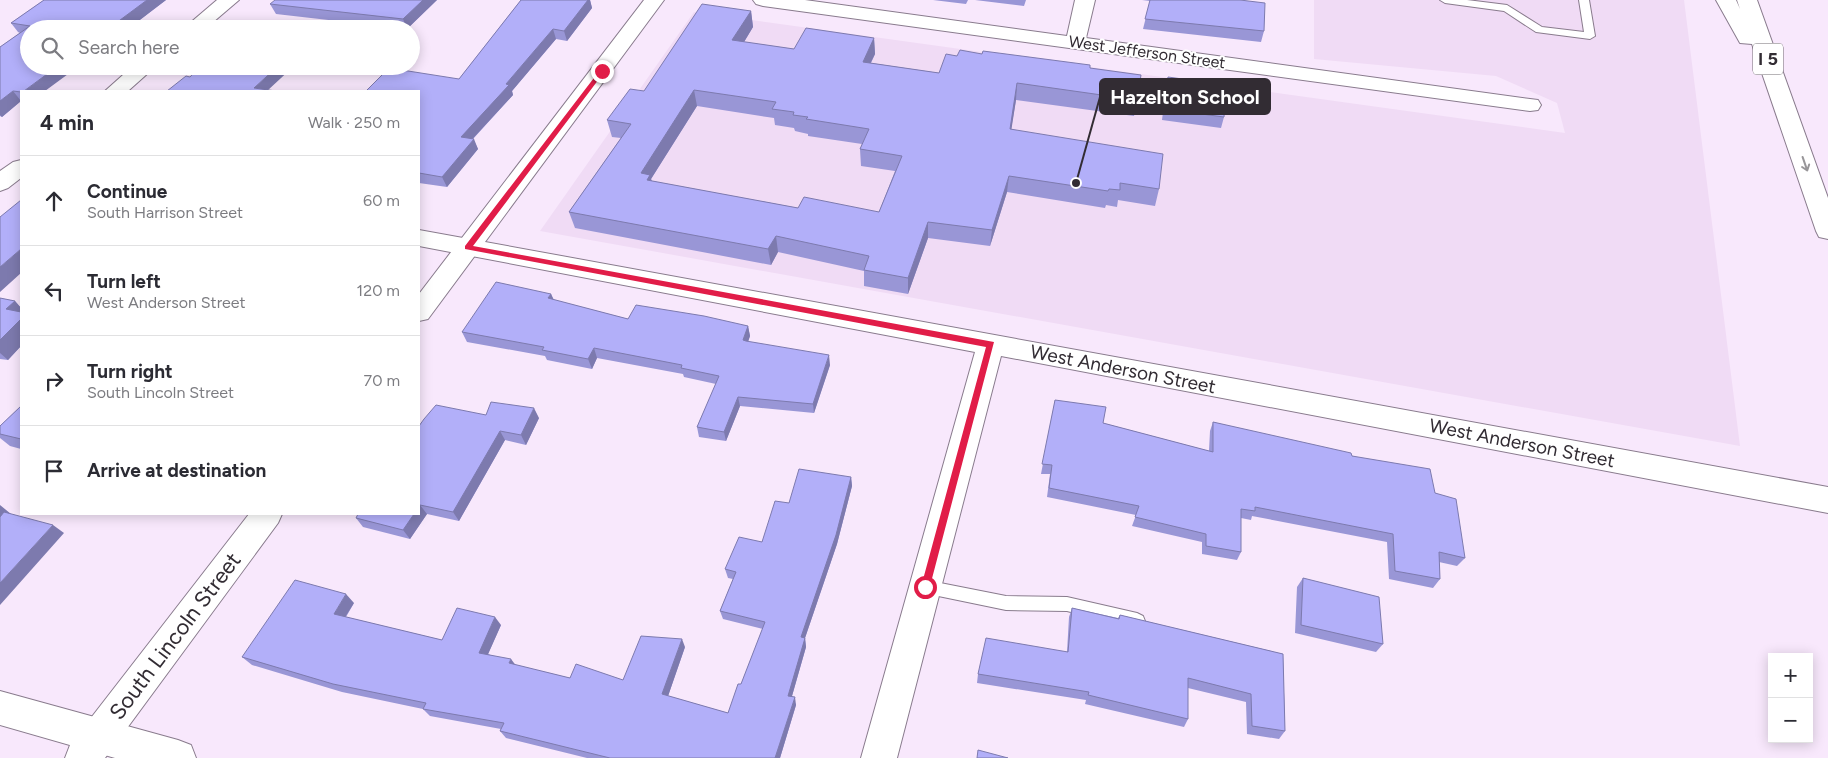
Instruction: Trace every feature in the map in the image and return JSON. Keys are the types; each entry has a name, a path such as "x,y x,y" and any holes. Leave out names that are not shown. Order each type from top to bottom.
{"main road":[{"path":"204,20 229,0"},
{"path":"420,311 654,0"},
{"name":"West Jefferson Street","path":"764,0 1530,105"},
{"path":"1074,42 1085,0"},
{"path":"1726,0 1789,118"},
{"name":"I 5","path":"1747,0 1828,231"},
{"path":"116,90 135,75"},
{"path":"0,160 20,165"},
{"path":"0,183 20,166"},
{"name":"West Anderson Street","path":"420,238 1828,500"},
{"path":"879,758 991,344"},
{"name":"South Lincoln Street","path":"91,747 266,515"},
{"path":"0,708 91,747 178,758"}],"lane":[{"path":"1445,0 1507,4 1539,30 1590,36 1584,0"},
{"path":"925,587 1006,603 1067,604 1153,624"}],"shaded area":[{"path":"1314,0 1684,0 1740,446 540,231 694,12 1565,133 1557,103 1496,76 1314,59"}],"building":[{"path":"44,0 147,0 120,20 20,20 20,24 11,23"},
{"path":"275,0 423,0 403,19 270,4"},
{"path":"521,0 588,0 564,31 553,29 506,84 509,85 461,137 474,139 442,177 420,173 420,90 367,90 382,75 420,75 420,73 459,79"},
{"path":"1150,0 1240,0 1265,3 1264,31 1145,19"},
{"path":"702,4 751,11 732,40 794,49 806,28 874,38 863,62 939,73 946,54 957,56 960,50 982,54 983,51 1090,65 1090,68 1141,75 1137,100 1017,83 1010,129 1163,154 1159,189 1120,183 1120,190 1109,189 1108,191 1009,176 992,230 928,222 908,278 864,270 869,256 776,236 768,249 569,212 631,124 607,120 630,89 644,91","holes":["694,90 776,102 772,109 794,112 793,115 808,117 806,119 869,129 860,149 902,156 879,212 804,197 798,208 647,180 650,175 641,173"]},
{"path":"20,33 20,75 46,75 25,90 13,91 0,101 0,47"},
{"path":"192,75 268,75 254,88 269,90 168,90 186,76 190,77"},
{"path":"1168,77 1226,85 1224,117 1164,109"},
{"path":"20,201 20,250 0,267 0,217"},
{"path":"496,282 551,294 548,298 628,319 636,305 704,316 748,326 743,340 746,341 829,355 813,404 738,397 724,432 697,427 719,376 681,368 682,365 594,348 588,359 542,350 544,347 462,332"},
{"path":"0,298 15,301 6,309 20,312 20,320 0,340"},
{"path":"1055,400 1106,407 1103,423 1213,452 1213,422 1351,453 1352,456 1430,469 1435,493 1456,499 1465,558 1439,552 1440,579 1395,571 1393,534 1255,507 1255,511 1241,509 1241,552 1206,546 1206,534 1135,517 1139,506 1049,488 1052,465 1042,464"},
{"path":"491,402 534,408 521,435 500,431 453,512 420,505 420,425 424,419 436,405 486,415"},
{"path":"20,407 20,439 0,434 0,426"},
{"path":"799,469 851,477 836,535 801,637 805,638 788,696 795,697 775,758 610,758 500,731 504,723 423,709 426,703 333,684 242,657 295,580 346,594 334,614 442,640 457,608 495,617 479,653 511,659 509,663 570,678 576,664 623,680 641,636 682,639 662,694 728,713 738,684 741,684 765,622 720,611 736,572 725,569 739,537 762,542 775,501 789,503"},
{"path":"4,512 53,525 0,583 0,517"},
{"path":"358,515 413,515 403,530 356,518"},
{"path":"1303,578 1379,597 1383,644 1301,625"},
{"path":"1072,608 1119,619 1120,615 1283,654 1285,731 1252,726 1251,694 1188,678 1188,719 1088,695 1089,692 978,674 986,638 1068,652"},
{"path":"978,750 1008,758 977,758"}],"place":[{"name":"Hazelton School","path":"1076,183"}],"route":[{"path":"602,71 468,247 991,344 925,587"}]}
